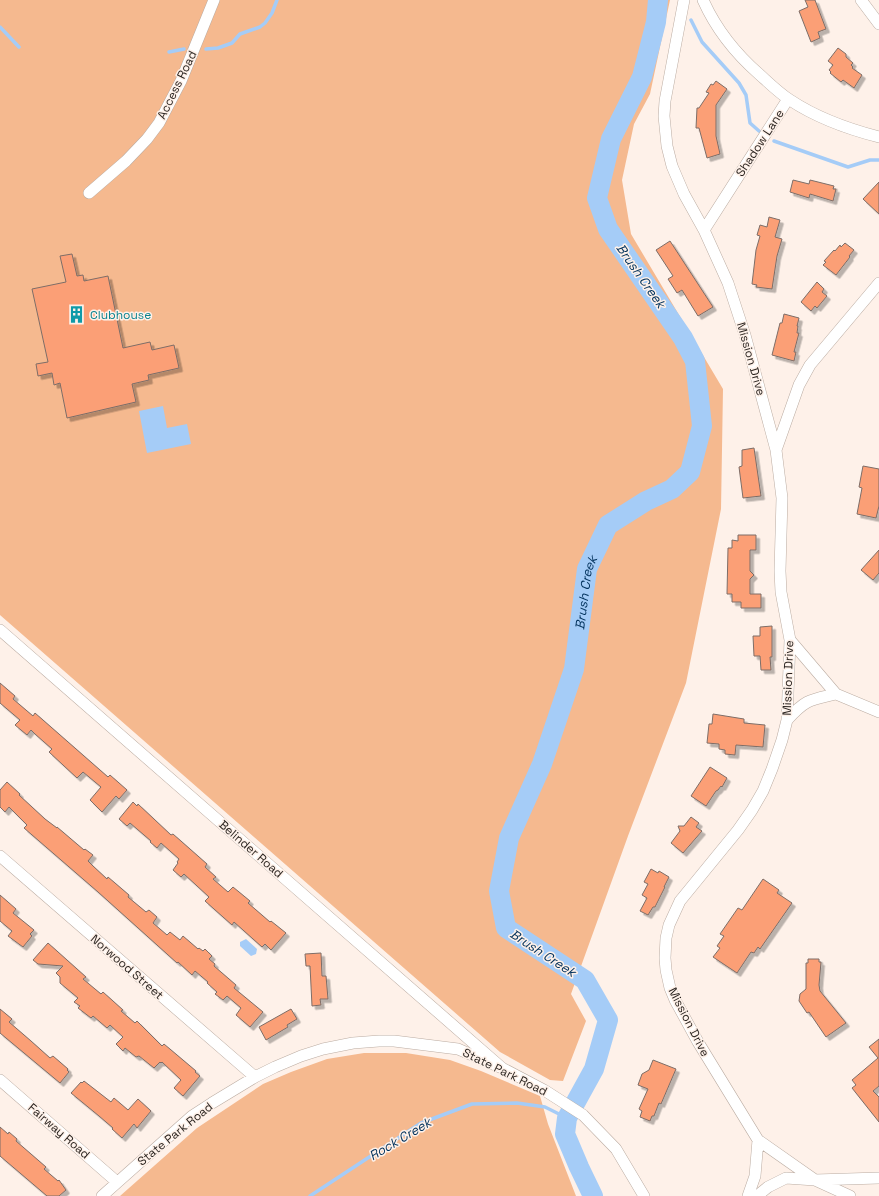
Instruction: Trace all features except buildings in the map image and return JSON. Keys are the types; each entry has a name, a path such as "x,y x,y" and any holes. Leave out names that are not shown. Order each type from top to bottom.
{"street":[{"name":"Access Road","path":"89,193 126,161 159,124 182,81 214,0"},
{"name":"Mission Drive","path":"684,0 665,101 664,116 667,146 672,166 684,194 704,230 728,283 745,335 776,450 782,498 780,571 781,592 790,640 787,720 772,769 763,791 752,810 738,830 687,892 674,913 666,938 666,970 674,1000 758,1140 815,1180"},
{"path":"703,0 719,31 742,59 788,99"},
{"path":"861,0 879,24"},
{"name":"Shadow Lane","path":"704,230 788,99 854,131 879,136"},
{"path":"776,450 799,385 810,364 879,283"},
{"name":"Belinder Road","path":"0,630 502,1068"},
{"path":"790,640 836,694 879,712"},
{"path":"787,720 803,703 813,699 836,694"},
{"name":"Norwood Street","path":"0,856 255,1078"},
{"name":"State Park Road","path":"102,1196 192,1116 255,1078 282,1064 323,1049 353,1043 379,1041 432,1045 458,1049 502,1068 544,1090 583,1114 616,1149 644,1196"},
{"name":"Fairway Road","path":"0,1080 117,1182"},
{"path":"748,1196 755,1176 758,1140"},
{"path":"757,1196 768,1187 786,1178 815,1180 879,1178"},
{"path":"815,1180 850,1196"}],"shaded area":[{"path":"0,0 670,0 650,94 634,124 622,180 631,234 723,389 721,509 686,683 628,836 571,994 586,1021 563,1081 550,1080 500,1052 0,615"},
{"path":"364,1053 406,1053 450,1060 481,1071 540,1096 548,1124 576,1196 120,1196 197,1128 263,1084 327,1059"}],"water":[{"path":"163,406 167,428 187,424 191,444 147,453 139,411"},
{"path":"246,939 257,949 256,954 251,956 240,946 240,942"}],"waterway":[{"path":"206,49 218,48 232,43 240,34 260,27 272,13 277,0"},
{"name":"Brush Creek","path":"593,1196 565,1134 567,1118 594,1069 608,1020 585,980 506,928 499,891 509,838 542,764 574,669 587,569 608,525 646,501 672,489 690,472 702,426 695,361 683,338 608,229 597,198 611,139 642,77 656,22 658,0"},
{"path":"691,20 702,42 739,83 746,95 750,123 759,131"},
{"path":"0,27 19,47"},
{"path":"169,52 184,49"},
{"path":"774,141 848,167 870,160 879,160"},
{"name":"Rock Creek","path":"310,1196 421,1123 472,1104 517,1103 545,1107 567,1118"}],"place":[{"name":"Clubhouse","path":"77,315"}]}
